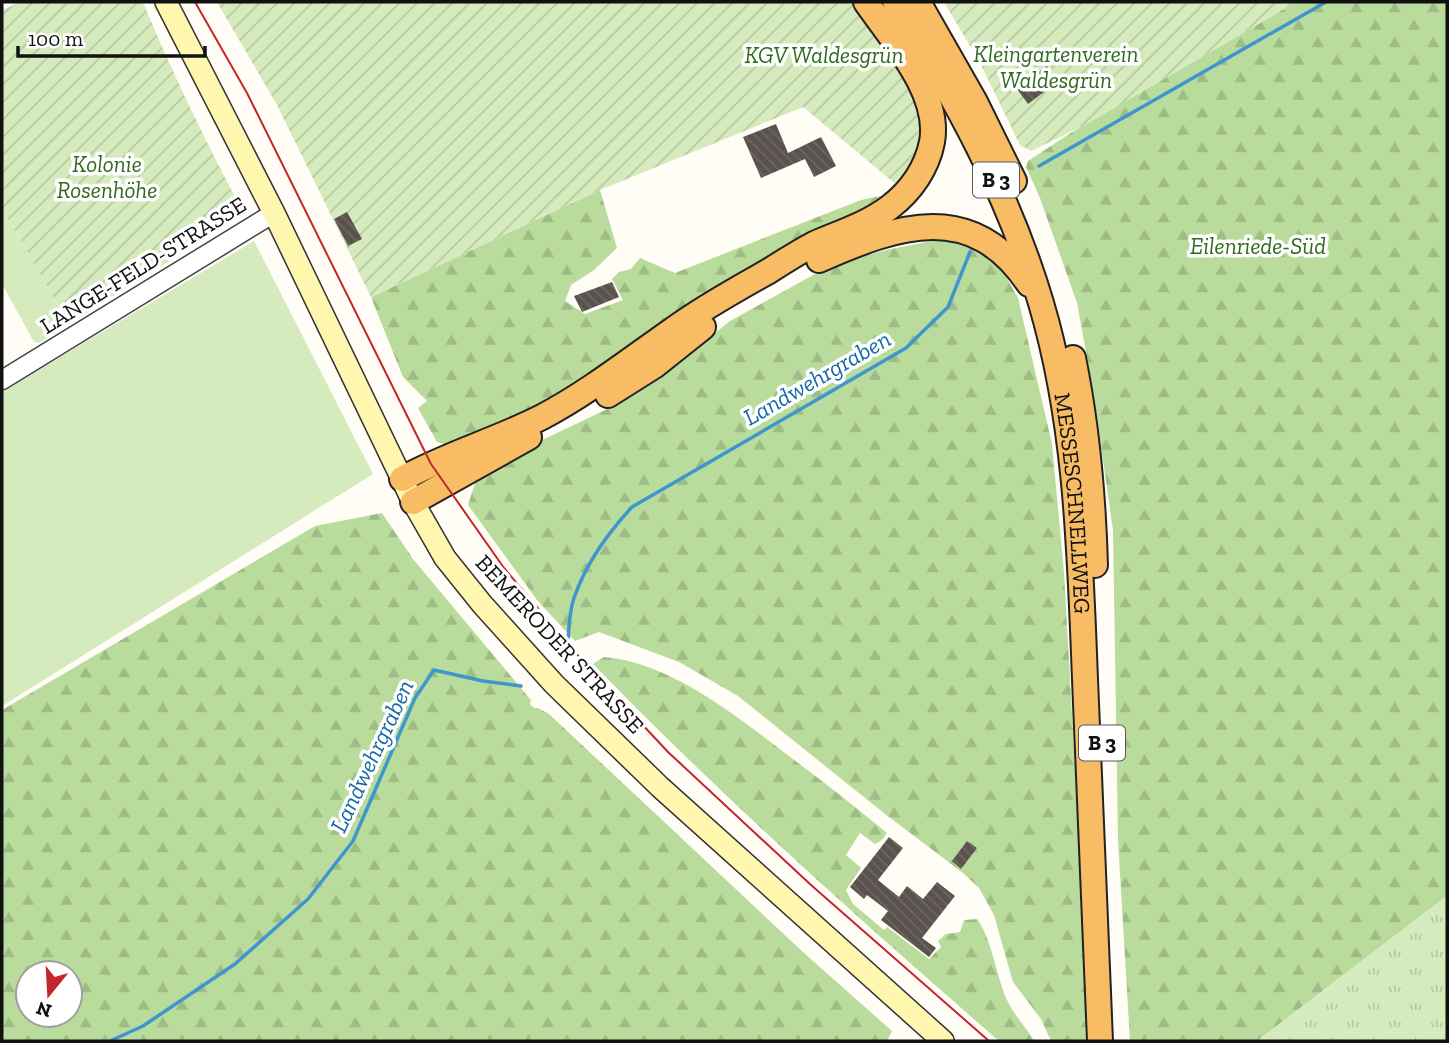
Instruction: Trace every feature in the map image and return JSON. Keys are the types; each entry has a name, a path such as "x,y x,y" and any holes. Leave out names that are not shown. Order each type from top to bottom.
{"highway":[{"path":"402,479 443,458 541,417 617,370 677,326 812,245 889,208 905,194 917,180 932,141 933,124 929,104 910,66 866,2"},
{"name":"MESSESCHNELLWEG","path":"895,2 934,66 993,175 1017,232 1041,302 1056,361 1070,445 1082,608 1100,1041"},
{"name":"MESSESCHNELLWEG","path":"918,2 975,102 1009,170 1033,227 1073,360 1088,445 1093,500 1114,1041"},
{"path":"413,502 605,397 654,366 709,322 793,271 875,238 919,226 966,232 982,238 1000,250 1019,269 1041,302"}],"main road":[{"name":"BEMERODER STRASSE","path":"166,2 274,213 413,502 445,558 482,604 554,684 717,840 943,1041"}],"street":[{"name":"LANGE-FELD-STRASSE","path":"2,380 274,213"}],"green space":[{"name":"Kolonie Rosenhöhe","path":"20,2 143,2 191,109 244,214 69,324 2,208 2,10"},
{"name":"KGV Waldesgrün","path":"217,2 853,2 916,93 923,116 918,160 898,186 803,107 600,190 371,297 277,105"},
{"name":"Kleingartenverein Waldesgrün","path":"944,2 1296,2 1087,124 1031,151 1020,145 980,63"},
{"name":"Eilenriede-Süd","path":"1296,2 1447,2 1447,896 1257,1041 1130,1041 1118,840 1113,530 1093,390 1077,303 1040,198 1026,167 1028,161 1069,134"},
{"path":"600,190 617,248 594,270 571,285 565,301 585,314 623,300 612,279 619,272 631,269 640,258 675,273 861,200 885,195 885,199 599,376 516,417 448,445 437,442 418,408 427,401 403,377 371,297"},
{"path":"2,208 69,324 39,343 34,342 2,284"},
{"path":"937,240 964,244 985,255 1004,273 1018,298 1052,444 1064,573 1082,890 1086,1041 1051,1041 1041,1019 1013,982 994,915 979,888 963,873 738,696 679,662 599,632 575,641 537,600 468,505 476,480 536,443 622,402 675,365 730,321 835,263"},
{"path":"254,241 373,474 2,706 2,392"},
{"path":"382,513 413,559 531,700 530,704 549,714 804,953 892,1031 887,1041 2,1041 2,710 315,526"},
{"path":"604,657 652,668 698,691 762,735 887,833 875,844 860,833 846,855 861,868 846,890 853,904 884,930 887,927 929,959 941,947 938,941 946,934 960,932 964,920 977,919 986,937 1007,1000 1034,1041 999,1041 895,950 741,810 593,664"},
{"path":"1447,896 1447,1041 1257,1041"}],"building":[{"path":"1047,66 1054,79 1042,89 1044,92 1028,104 1015,86"},
{"path":"776,124 788,153 821,137 836,166 814,177 805,159 761,178 743,137"},
{"path":"347,212 362,239 348,246 334,219"},
{"path":"612,282 619,297 582,312 574,296"},
{"path":"889,837 903,848 878,880 899,897 907,886 923,899 937,882 955,896 922,938 936,948 929,957 881,920 888,911 867,895 864,899 850,887"},
{"path":"967,841 977,848 961,869 952,861"}],"waterway":[{"name":"Landwehrgraben","path":"1039,166 1326,2"},
{"name":"Landwehrgraben","path":"568,642 572,603 579,585 606,538 632,507 906,348 948,307 970,252"},
{"name":"Landwehrgraben","path":"110,1041 143,1026 235,964 308,899 353,841 415,698 434,670 521,686"}],"tram line":[{"path":"195,2 247,93 431,464 504,568 580,658 668,752 811,885 989,1041"}]}
